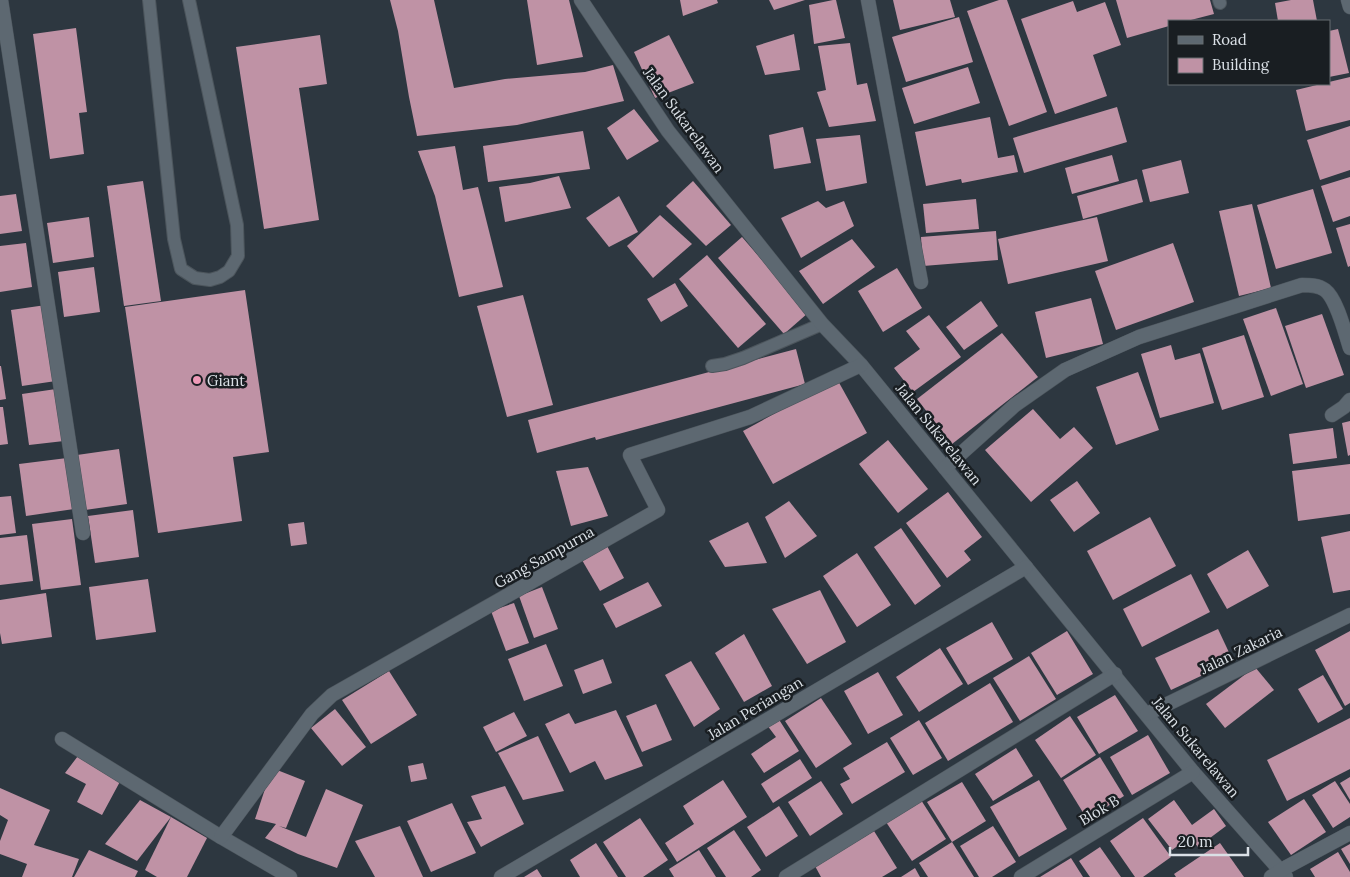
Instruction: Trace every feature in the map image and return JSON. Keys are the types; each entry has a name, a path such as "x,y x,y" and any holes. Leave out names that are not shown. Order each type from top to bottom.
{"street":[{"path":"1,0 83,533"},
{"name":"Jalan Sukarelawan","path":"581,0 668,131 822,324 861,365 1279,875"},
{"path":"868,0 921,282"},
{"path":"1348,0 1350,7"},
{"path":"945,468 1015,405 1065,370 1139,337 1302,285 1316,286 1326,290 1334,299 1350,348"},
{"name":"Gang Sampurna","path":"221,837 312,714 332,695 658,510 630,455 750,417 861,365"},
{"path":"1332,415 1344,407 1350,400"},
{"name":"Jalan Periangan","path":"501,877 1026,568"},
{"name":"Jalan Zakaria","path":"1147,714 1350,615"},
{"path":"786,877 1115,674"},
{"path":"62,739 221,837 290,877"},
{"name":"Blok B","path":"1021,877 1193,772"},
{"path":"1279,875 1350,833"}],"lane":[{"path":"149,0 174,240 181,269 195,278 210,280 220,277 229,271 238,256 237,225 189,0"},
{"path":"712,366 743,358 822,324"}],"building":[{"path":"390,0 434,0 454,88 505,79 585,72 613,65 624,101 517,125 417,136 398,31"},
{"path":"527,0 569,0 583,57 537,65"},
{"path":"680,0 717,0 718,3 683,16"},
{"path":"769,0 805,0 774,10"},
{"path":"836,0 845,38 814,44 809,5"},
{"path":"893,0 950,0 955,17 900,30"},
{"path":"999,0 1007,0 1047,112 1009,126 967,11"},
{"path":"1116,0 1210,0 1214,14 1191,20 1168,20 1168,26 1127,38"},
{"path":"1291,0 1313,0 1317,20 1278,20 1275,3"},
{"path":"1073,1 1077,12 1105,2 1121,45 1093,55 1107,96 1055,114 1021,19"},
{"path":"959,17 973,62 906,82 892,37"},
{"path":"76,28 87,112 79,113 84,154 50,159 33,34"},
{"path":"1338,29 1349,73 1330,77 1330,31"},
{"path":"794,34 800,70 765,75 756,46"},
{"path":"320,35 327,84 299,88 319,220 264,229 236,47"},
{"path":"669,35 694,83 655,98 634,52"},
{"path":"850,43 857,85 867,83 876,121 829,127 817,92 826,90 818,46"},
{"path":"968,67 980,103 914,124 902,88"},
{"path":"1350,77 1350,120 1306,131 1296,90 1317,85 1330,85 1330,82"},
{"path":"1117,107 1127,142 1024,173 1013,138"},
{"path":"634,109 659,141 627,160 607,128"},
{"path":"990,117 998,158 1014,155 1018,172 962,183 961,179 926,186 915,132"},
{"path":"1350,126 1350,170 1320,180 1307,140"},
{"path":"803,127 811,163 774,169 769,135"},
{"path":"583,131 590,169 488,182 483,146"},
{"path":"860,135 867,183 826,191 816,139"},
{"path":"455,146 463,190 478,187 503,287 459,297 435,196 418,151"},
{"path":"1112,155 1119,181 1072,194 1065,168"},
{"path":"1181,160 1189,193 1150,202 1142,170"},
{"path":"559,176 571,208 505,222 499,187 530,183"},
{"path":"1350,177 1350,216 1333,222 1321,186"},
{"path":"1137,179 1143,202 1083,219 1077,196"},
{"path":"143,181 161,301 124,306 107,186"},
{"path":"693,181 731,225 706,246 666,206"},
{"path":"1313,189 1332,253 1276,269 1257,205"},
{"path":"16,194 22,231 0,234 0,196"},
{"path":"619,196 638,232 609,247 586,218"},
{"path":"976,199 979,229 926,233 923,204"},
{"path":"818,201 826,208 844,201 854,226 801,258 781,218"},
{"path":"1252,204 1271,288 1239,296 1219,211"},
{"path":"660,215 692,244 653,278 627,246"},
{"path":"89,217 94,257 53,263 47,223"},
{"path":"1097,217 1108,261 1008,284 998,239"},
{"path":"1350,224 1350,266 1348,267 1336,228"},
{"path":"996,231 998,260 923,266 921,237"},
{"path":"742,237 808,313 784,334 718,258"},
{"path":"852,239 875,267 823,304 799,271"},
{"path":"26,243 32,287 0,292 0,246"},
{"path":"1173,243 1194,302 1116,330 1095,271"},
{"path":"707,255 766,324 738,348 679,279"},
{"path":"94,267 100,312 64,317 58,272"},
{"path":"897,268 922,308 883,332 858,291"},
{"path":"675,283 688,306 661,322 647,299"},
{"name":"Giant","path":"245,290 269,452 233,457 242,521 158,533 125,307"},
{"path":"523,295 553,405 507,417 477,306"},
{"path":"1091,298 1103,344 1046,358 1035,312"},
{"path":"981,301 998,326 964,350 946,327"},
{"path":"46,305 56,381 22,386 11,310"},
{"path":"1276,308 1303,384 1271,396 1243,319"},
{"path":"1322,314 1344,375 1306,388 1285,326"},
{"path":"929,315 961,357 913,392 894,368 920,349 906,331"},
{"path":"1002,333 1038,377 952,444 917,399"},
{"path":"1244,335 1264,397 1222,410 1202,348"},
{"path":"1171,345 1175,360 1200,353 1214,403 1160,418 1141,354"},
{"path":"796,349 805,384 596,440 595,437 537,453 528,420"},
{"path":"0,366 6,399 0,400"},
{"path":"1138,372 1159,430 1116,445 1096,387"},
{"path":"837,379 867,433 773,484 743,431"},
{"path":"56,389 64,441 29,445 22,394"},
{"path":"0,407 3,407 8,444 0,445"},
{"path":"1033,409 1060,439 1074,427 1093,448 1031,502 985,450"},
{"path":"1350,421 1350,455 1348,456 1342,423"},
{"path":"1333,428 1337,458 1293,464 1289,434"},
{"path":"888,440 928,489 898,513 859,464"},
{"path":"119,449 127,504 85,510 77,455"},
{"path":"67,458 74,509 26,516 19,464"},
{"path":"1350,464 1350,514 1298,521 1292,471"},
{"path":"588,467 608,516 571,526 556,471"},
{"path":"1077,481 1100,513 1074,532 1050,500"},
{"path":"948,492 982,537 964,551 971,560 947,578 906,523"},
{"path":"11,496 16,533 0,535 0,497"},
{"path":"789,501 817,536 785,558 765,517"},
{"path":"133,510 139,557 95,563 88,516"},
{"path":"1150,517 1176,566 1113,600 1087,551"},
{"path":"72,519 81,585 41,590 32,524"},
{"path":"304,522 307,544 291,546 288,524"},
{"path":"748,522 767,563 725,567 709,541"},
{"path":"901,528 941,586 915,605 874,547"},
{"path":"1350,531 1350,590 1333,593 1321,537"},
{"path":"27,535 33,581 0,585 0,538"},
{"path":"607,546 624,578 600,591 582,560"},
{"path":"1248,550 1269,586 1227,609 1207,574"},
{"path":"857,553 891,605 857,627 823,576"},
{"path":"1191,574 1210,612 1142,647 1123,609"},
{"path":"148,579 156,632 96,640 89,587"},
{"path":"648,582 662,606 616,628 603,604"},
{"path":"542,587 558,629 534,638 519,596"},
{"path":"820,590 846,642 807,664 772,609"},
{"path":"46,593 52,637 2,644 0,600"},
{"path":"514,603 529,643 506,651 491,611"},
{"path":"992,622 1013,659 968,685 946,648"},
{"path":"1218,629 1233,661 1171,690 1155,658"},
{"path":"1067,631 1093,674 1057,695 1031,653"},
{"path":"1350,631 1350,703 1345,706 1315,650"},
{"path":"744,634 772,686 744,702 715,653"},
{"path":"546,644 563,686 524,701 508,659"},
{"path":"940,648 963,684 919,712 896,677"},
{"path":"1029,656 1056,699 1020,721 993,678"},
{"path":"603,659 612,683 583,694 574,670"},
{"path":"691,661 720,709 694,727 665,675"},
{"path":"1255,667 1274,690 1225,728 1206,704"},
{"path":"389,671 417,715 371,744 342,700"},
{"path":"878,672 903,715 868,734 844,691"},
{"path":"1323,675 1343,709 1318,723 1298,689"},
{"path":"990,683 1013,722 948,761 925,723"},
{"path":"1115,695 1138,731 1099,754 1077,717"},
{"path":"821,698 852,744 816,768 785,721"},
{"path":"656,704 672,740 642,752 626,716"},
{"path":"335,709 366,747 342,766 311,728"},
{"path":"616,710 643,766 605,780 595,761 570,773 545,724 569,713 575,724"},
{"path":"514,712 527,736 496,752 483,727"},
{"path":"1070,716 1096,755 1061,778 1035,740"},
{"path":"778,718 799,751 764,773 751,754 776,737 767,725"},
{"path":"1350,718 1350,769 1287,801 1267,760"},
{"path":"919,720 942,758 913,775 890,738"},
{"path":"1148,735 1170,773 1132,795 1110,757"},
{"path":"538,736 564,791 523,800 498,753"},
{"path":"887,742 905,772 852,804 840,784 850,779 843,768"},
{"path":"1016,748 1033,776 993,801 975,774"},
{"path":"81,752 123,776 102,815 77,802 86,784 65,773"},
{"path":"1100,757 1124,796 1087,819 1063,780"},
{"path":"800,759 812,778 773,803 761,784"},
{"path":"423,763 427,779 411,782 408,766"},
{"path":"272,768 305,781 286,828 279,826 306,837 326,789 363,805 337,868 298,854 265,838 276,824 255,819"},
{"path":"1350,777 1350,800 1340,783"},
{"path":"723,780 747,817 677,862 665,843 694,824 683,806"},
{"path":"1039,780 1067,829 1019,857 990,807"},
{"path":"821,781 843,814 810,836 788,802"},
{"path":"1335,781 1350,804 1350,817 1333,828 1312,795"},
{"path":"962,782 986,821 952,842 927,802"},
{"path":"505,786 524,824 481,847 467,822 482,819 471,796"},
{"path":"0,788 50,810 34,845 79,859 72,877 22,877 27,864 0,854 0,841 8,820 0,815"},
{"path":"1304,799 1326,832 1291,855 1268,822"},
{"path":"140,800 171,817 137,861 105,844"},
{"path":"921,800 946,839 912,861 886,822"},
{"path":"1174,800 1192,825 1214,809 1226,826 1198,847 1190,837 1172,850 1148,819"},
{"path":"452,803 476,853 431,872 407,821"},
{"path":"779,806 798,836 766,857 747,827"},
{"path":"171,817 207,838 187,877 157,877 145,870"},
{"path":"640,818 668,860 643,877 626,877 603,842"},
{"path":"1143,818 1171,857 1143,877 1135,877 1110,841"},
{"path":"400,826 423,877 375,877 355,841"},
{"path":"993,826 1016,862 992,877 979,877 960,846"},
{"path":"734,830 761,870 751,877 726,877 707,848"},
{"path":"874,831 897,868 882,877 821,877 815,866"},
{"path":"952,842 974,877 928,877 919,863"},
{"path":"596,843 618,877 580,877 570,860"},
{"path":"1220,843 1244,877 1176,877 1174,874"},
{"path":"1350,844 1350,864 1341,849"},
{"path":"1100,847 1121,877 1090,877 1079,861"},
{"path":"89,850 138,871 135,877 74,877"},
{"path":"699,850 716,877 674,877 669,869"},
{"path":"1338,852 1350,872 1350,877 1315,877 1310,869"},
{"path":"1071,858 1083,877 1040,877"},
{"path":"915,868 920,877 901,877"},
{"path":"537,869 542,877 524,877"}],"place":[{"name":"Giant","path":"197,380"}]}
